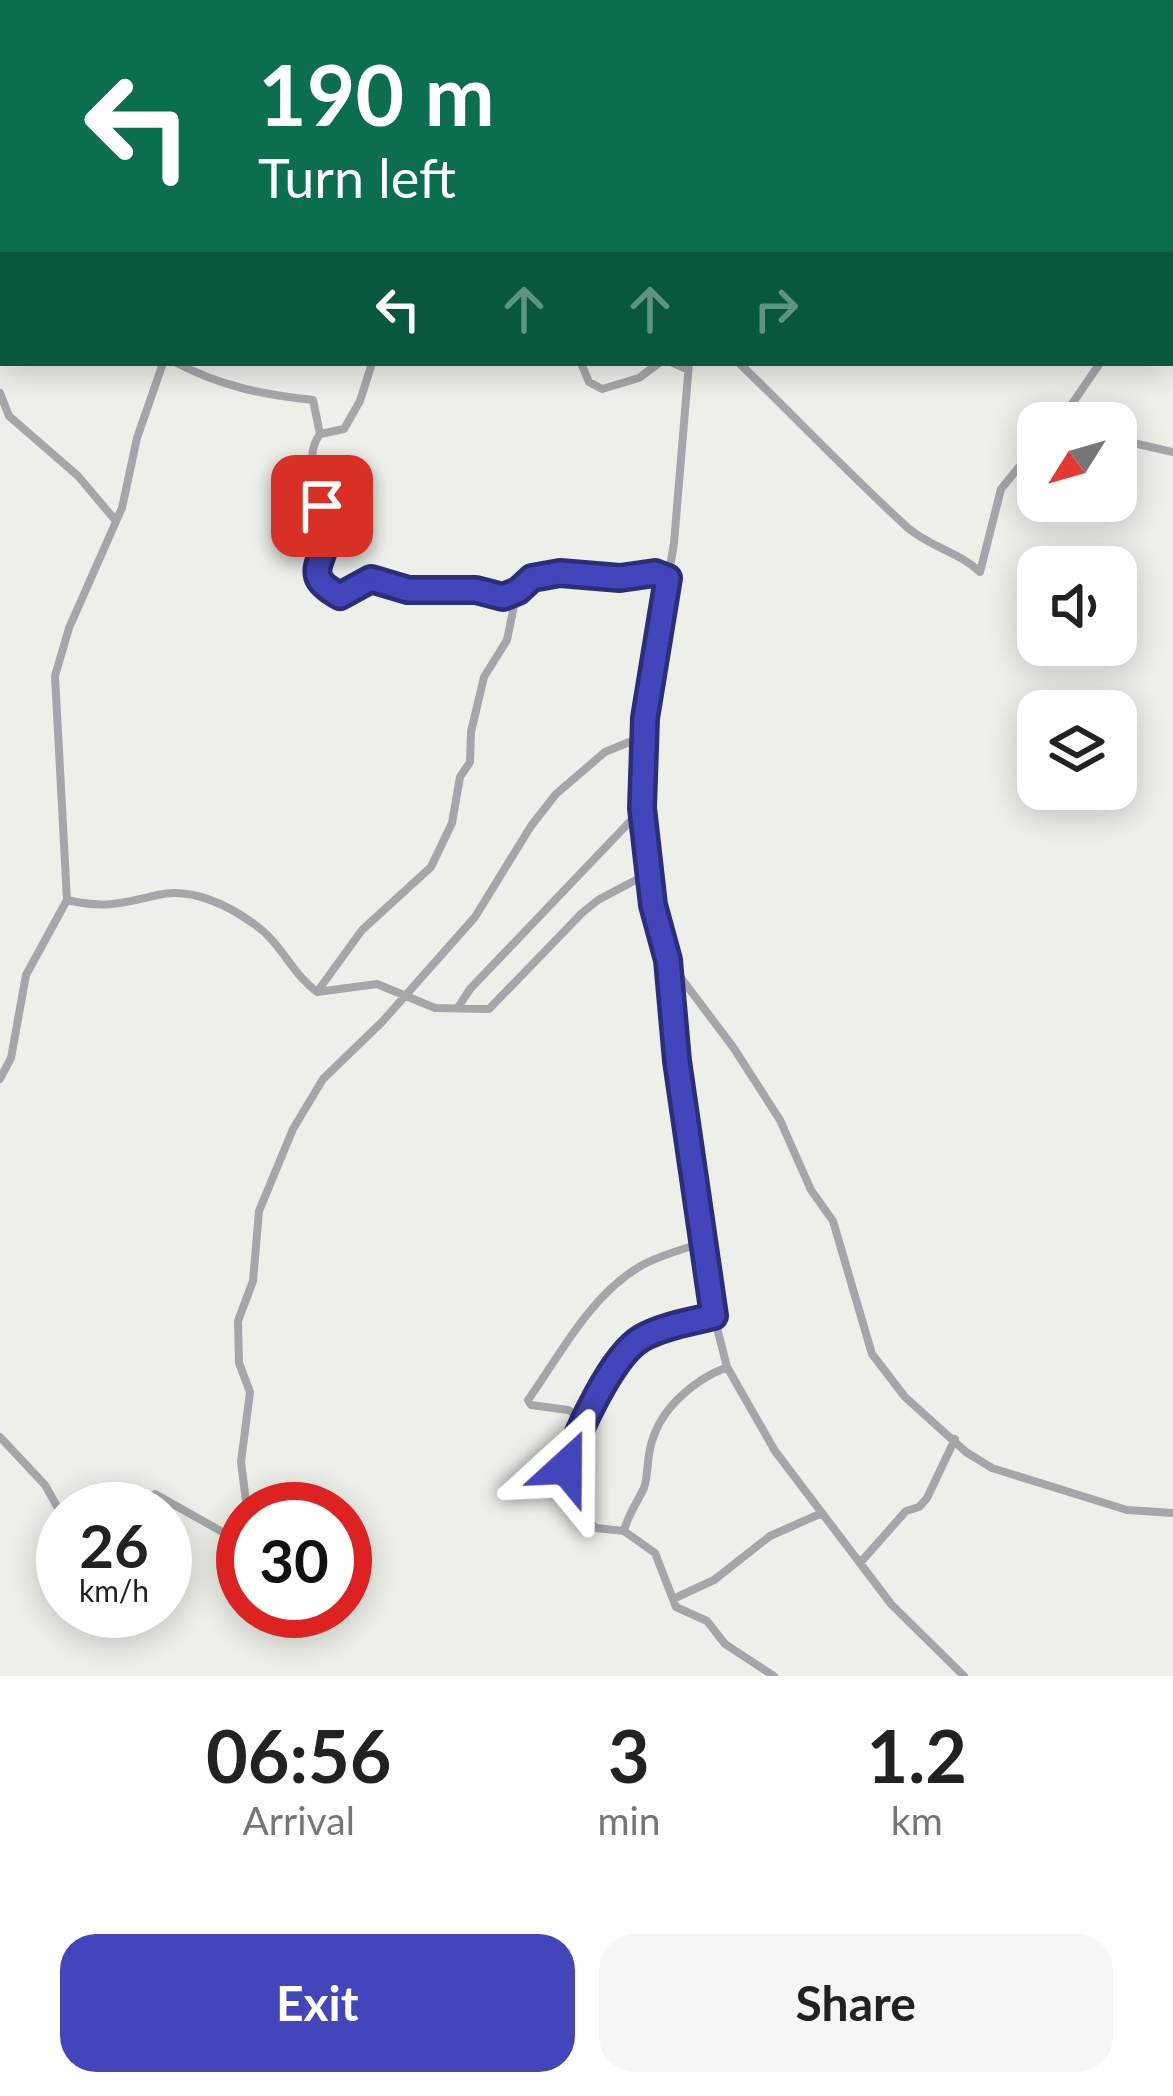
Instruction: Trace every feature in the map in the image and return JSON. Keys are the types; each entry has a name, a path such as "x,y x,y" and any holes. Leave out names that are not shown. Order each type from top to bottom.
{"street":[{"path":"0,1079 11,1058 26,975 67,900 56,676 74,615 129,488 137,437 162,366"},
{"path":"183,366 207,379 263,395 313,400 320,434"},
{"path":"371,366 360,401 344,429 320,434 310,448 322,506 329,513 326,543 315,564 319,579 334,593 344,595 371,579 408,590 476,590 503,597 532,578 560,573 620,578 655,573 668,578"},
{"path":"582,366 589,382 602,389 639,378 655,366"},
{"path":"688,366 668,578 644,736 642,808 649,873 668,960 714,1316 727,1367 776,1450 890,1604 964,1676"},
{"path":"742,366 831,458 910,530 929,544 968,560 980,572 1001,489 1017,470"},
{"path":"1075,402 1098,366"},
{"path":"0,393 9,416 78,476 117,522"},
{"path":"1137,444 1173,452"},
{"path":"317,992 362,930 425,874 437,855 452,823 460,777 470,762 471,732 484,677 507,640 518,591"},
{"path":"244,1482 241,1462 250,1392 239,1363 236,1334 253,1281 259,1211 313,1092 486,903 531,826 556,794 617,745 644,736"},
{"path":"458,1007 642,808"},
{"path":"317,992 376,984 435,1008 489,1009 582,913 649,873"},
{"path":"67,900 105,907 163,894 209,899 265,932 317,992"},
{"path":"668,960 780,1120 811,1190 833,1221 872,1354 905,1397 966,1452 992,1468 1127,1510 1173,1514"},
{"path":"586,1419 568,1410 531,1405 528,1400 616,1283 641,1266 702,1243"},
{"path":"714,1316 652,1334 632,1346 586,1419 566,1467 577,1513 605,1532 624,1531 655,1553 682,1613 707,1621 725,1644 774,1676"},
{"path":"624,1531 631,1506 645,1484 651,1443 668,1412 706,1376 727,1367"},
{"path":"0,1437 43,1482"},
{"path":"860,1563 906,1510 920,1507 927,1498 956,1439"},
{"path":"673,1599 714,1580 770,1536 822,1513"}],"route":[{"path":"322,506 329,508 328,533 316,572 340,596 371,579 408,590 476,590 503,597 532,578 560,573 620,578 655,573 668,578 645,718 642,808 653,905 668,960 677,1061 714,1316 641,1338 632,1346 578,1430 566,1467"}]}
